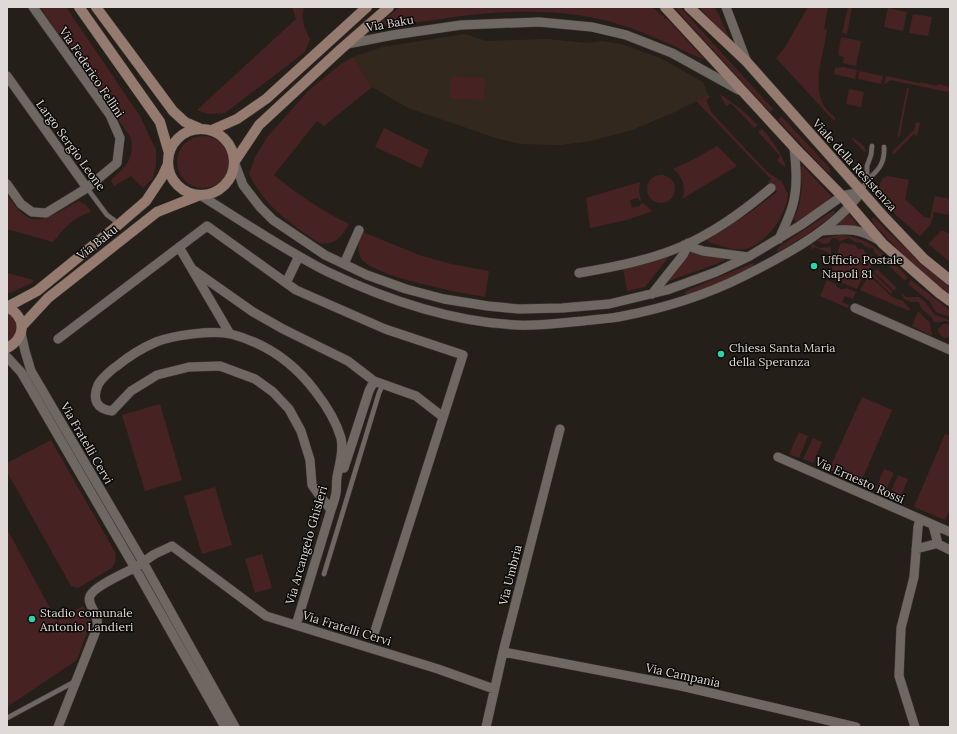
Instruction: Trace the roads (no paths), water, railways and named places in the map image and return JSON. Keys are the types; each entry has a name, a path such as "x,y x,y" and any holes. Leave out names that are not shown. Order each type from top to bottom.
{"street":[{"name":"Via Federico Fellini","path":"7,184 21,204 32,212 46,213 87,188 117,163 120,138 110,116 33,7"},
{"path":"79,7 160,122 169,153"},
{"path":"96,7 173,111 185,122 199,128 217,132 227,140 233,152 235,163 243,185 260,207 273,220 318,251 367,275 444,300 519,309 562,308 609,304 652,294 716,272 748,257 801,225 842,196 861,192"},
{"name":"Via Baku","path":"212,130 237,119 266,99 367,7"},
{"name":"Via Baku","path":"235,163 259,125 346,44 389,7"},
{"path":"665,7 794,147 842,196 883,244"},
{"name":"Viale della Resistenza","path":"689,7 746,61 861,192 924,259 950,280"},
{"name":"Viale della Resistenza","path":"726,7 746,61"},
{"name":"Via Baku","path":"346,44 393,35 461,25 539,22 592,27 626,35 672,53 743,92"},
{"name":"Largo Sergio Leone","path":"7,76 87,188"},
{"path":"199,128 183,134 175,141 169,153 168,164 173,180 183,190 200,195 212,193 223,187 231,176 235,163"},
{"path":"779,239 789,215 795,191 796,169 794,147"},
{"name":"Via Baku","path":"7,307 37,291 118,226 146,201 162,177 168,164"},
{"path":"578,273 625,265 686,244 711,231 745,210 771,188"},
{"path":"200,195 299,256 329,272 367,289 442,314 518,325 560,324 622,317 671,305 720,288 767,265 822,231 849,206 861,192"},
{"name":"Via Baku","path":"7,348 18,340 22,329 48,298 157,212 200,195"},
{"path":"58,339 207,226 296,290 385,329 463,355 375,632"},
{"path":"822,231 850,228 879,240 950,301"},
{"path":"344,264 359,230"},
{"path":"686,244 703,251 748,257"},
{"path":"652,294 683,255 686,249 686,244"},
{"path":"179,247 230,334"},
{"path":"760,251 767,265"},
{"path":"286,283 299,256"},
{"path":"192,269 253,312 283,329 348,361 374,381 416,396 443,417"},
{"path":"667,290 671,305"},
{"path":"442,314 444,300"},
{"path":"7,307 17,314 22,329"},
{"path":"855,308 950,350"},
{"name":"Via Fratelli Cervi","path":"22,329 25,351 31,371 139,565 225,727"},
{"name":"Via Arcangelo Ghisleri","path":"296,625 336,494 337,478 342,454 341,439 328,408 305,377 288,361 263,346 230,334 211,332 157,342 138,351 116,366 98,384 95,398 97,404 104,410 112,411 131,391 157,375 189,367 220,366 255,379 273,392 289,409 301,431 310,460 312,485 331,510"},
{"name":"Via Fratelli Cervi","path":"7,358 21,372 139,565 235,727"},
{"path":"336,494 369,391 374,381"},
{"name":"Via Umbria","path":"486,727 503,652 560,429"},
{"name":"Via Ernesto Rossi","path":"778,456 950,532"},
{"path":"915,727 900,676 901,628 914,577 920,519"},
{"path":"933,525 938,544"},
{"path":"916,549 932,544 938,544 950,550"},
{"name":"Via Fratelli Cervi","path":"139,565 154,554 172,546 266,616 438,669 494,689"},
{"path":"58,727 97,628 98,622 96,615 89,602 90,596 93,592 115,577 139,565"},
{"name":"Via Campania","path":"503,652 681,686 856,727"}],"lane":[{"path":"861,192 867,180 872,146"},
{"path":"867,180 878,171 884,156 884,147"},
{"name":"Largo Sergio Leone","path":"87,188 107,215 114,220 118,226"},
{"path":"324,574 354,473 383,384"},
{"path":"7,718 76,681"}],"place":[{"name":"Ufficio Postale Napoli 81","path":"814,266"},
{"name":"Chiesa Santa Maria della Speranza","path":"721,354"},
{"name":"Stadio comunale Antonio Landieri","path":"32,619"}]}
